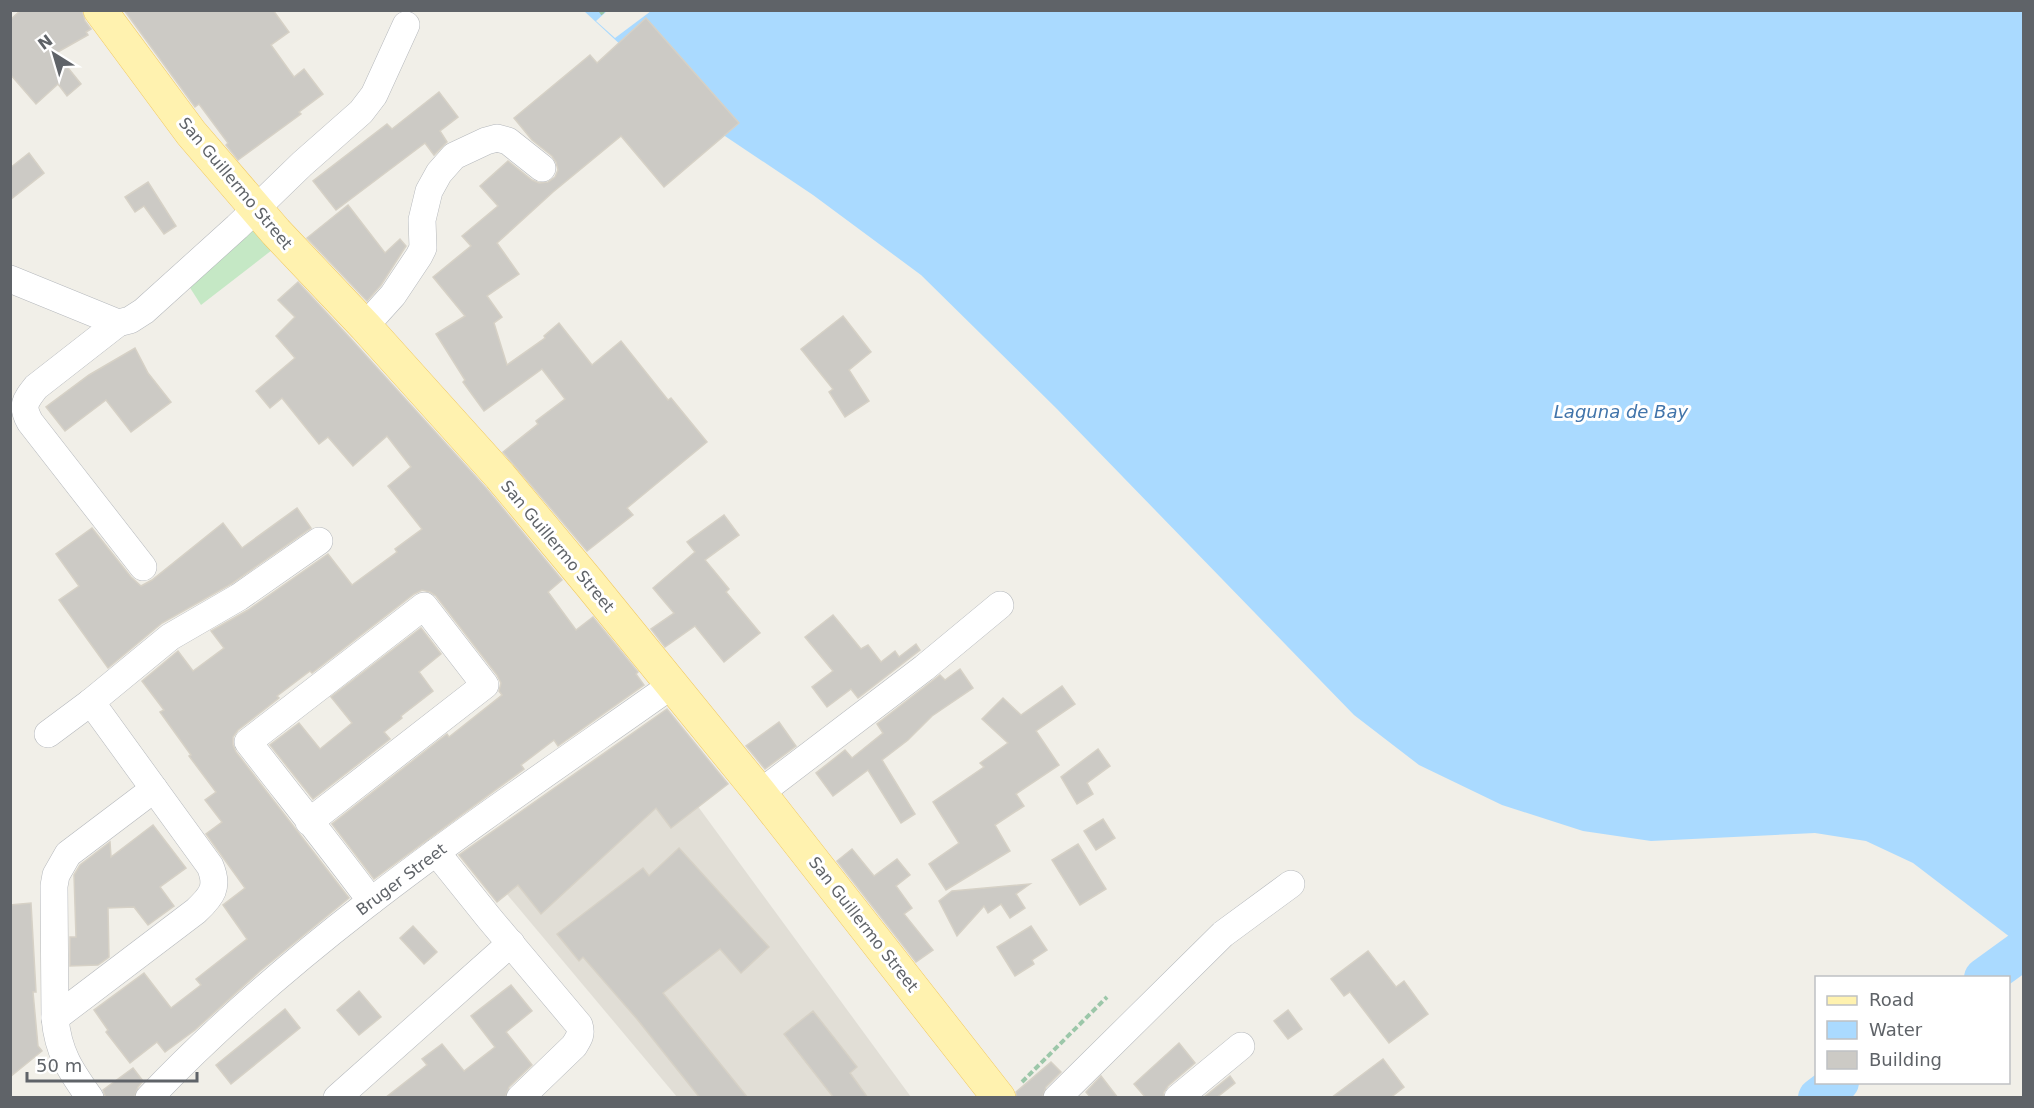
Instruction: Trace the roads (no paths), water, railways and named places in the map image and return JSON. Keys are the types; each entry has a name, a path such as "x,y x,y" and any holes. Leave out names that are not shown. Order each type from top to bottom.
{"main road":[{"name":"San Guillermo Street","path":"100,10 191,133 276,232 365,326 500,476 1007,1093"}],"street":[{"path":"143,567 30,422 24,411 26,399 36,387 118,323 130,320 144,311 361,112 374,95 406,25"},
{"path":"365,326 393,295 419,256 423,248 422,220 429,191 439,173 454,156 497,138 508,141 542,168"},
{"path":"10,279 118,323"},
{"path":"48,734 170,637 222,608 319,542"},
{"path":"760,793 924,668 1000,605"},
{"path":"309,822 485,686 424,606 248,742 309,822 371,901"},
{"name":"Bruger Street","path":"149,1098 180,1065 247,1002 371,901 436,852 672,685"},
{"path":"55,1018 196,911 209,899 214,886 214,876 210,866 91,702"},
{"path":"90,1098 72,1073 57,1040 54,886 56,875 68,854 154,789"},
{"path":"436,852 576,1019 581,1031 574,1046 528,1095"},
{"path":"1057,1098 1223,934 1291,884"},
{"path":"337,1098 511,943"},
{"path":"1178,1098 1241,1046"}],"water":[{"name":"Laguna de Bay","path":"584,11 2023,11 2023,947 1913,863 1866,841 1815,833 1651,841 1583,831 1502,805 1419,765 1354,715 1057,409 921,275 813,195 704,122"}],"waterway":[{"path":"1987,976 2024,949"},
{"path":"1818,1098 1836,1084"}]}
